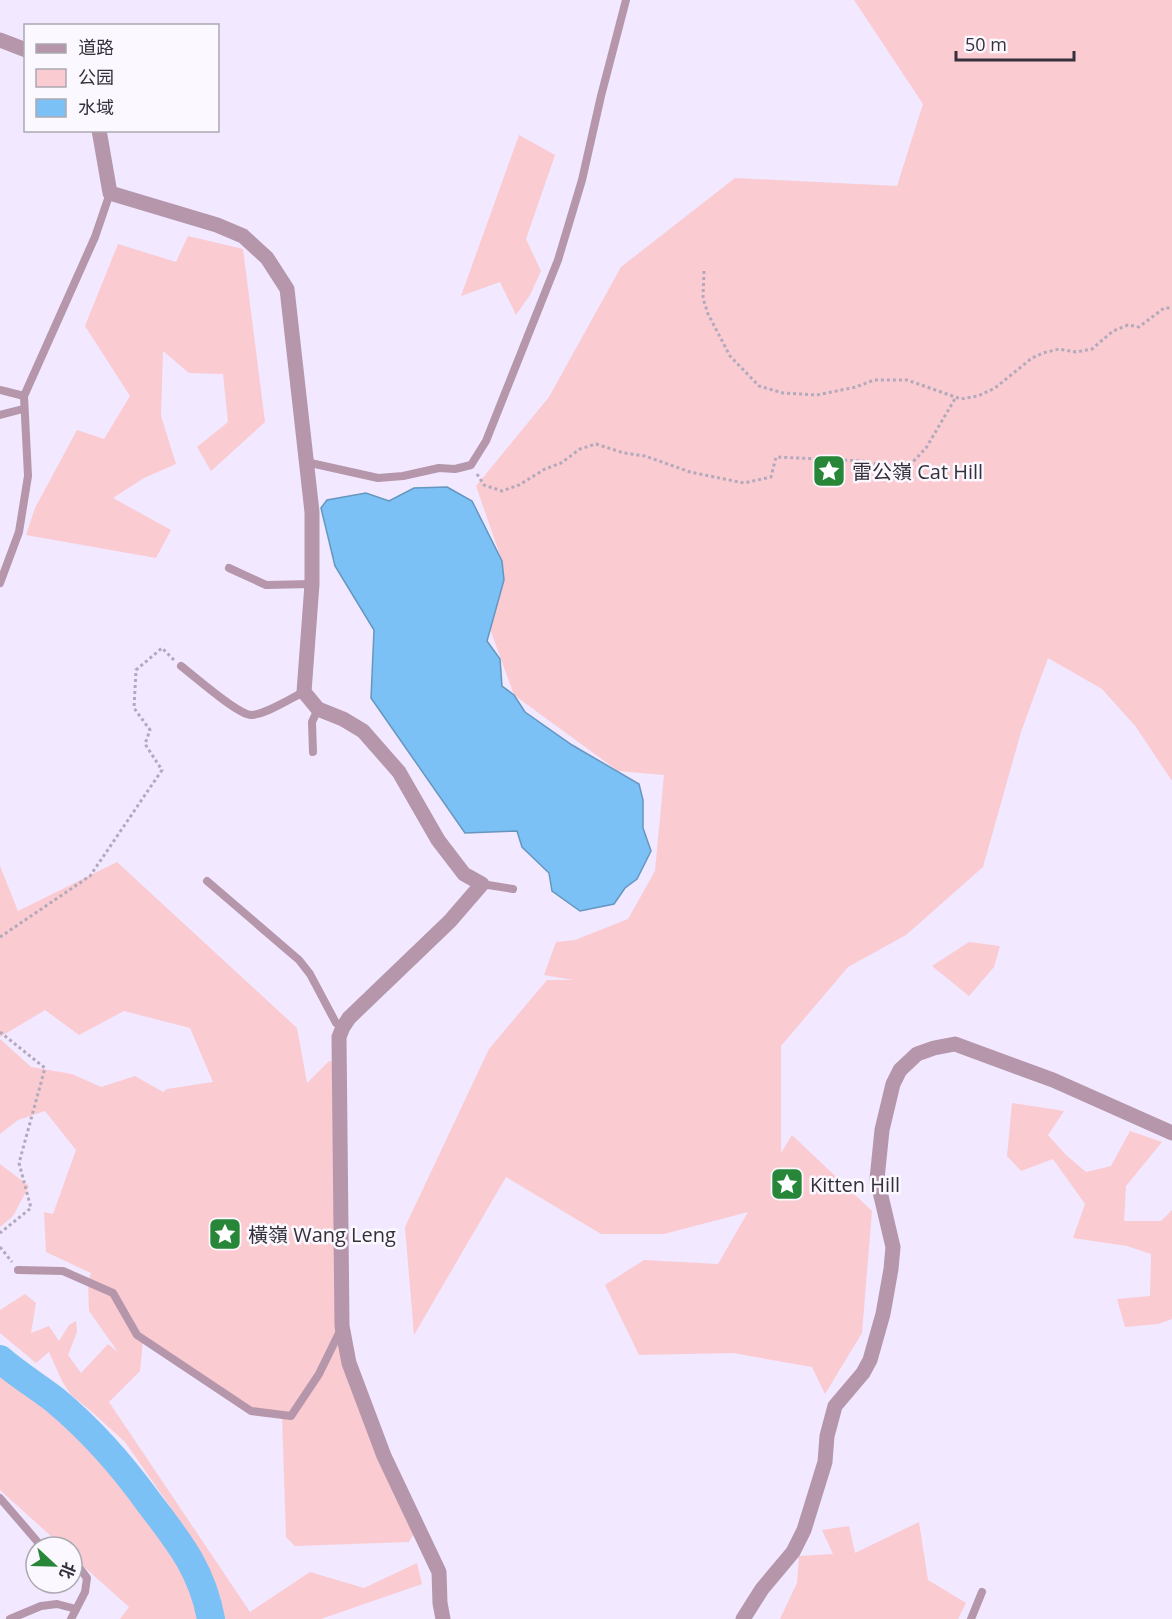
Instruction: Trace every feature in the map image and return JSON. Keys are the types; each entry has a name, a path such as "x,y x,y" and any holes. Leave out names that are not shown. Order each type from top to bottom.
{"street":[{"path":"0,40 24,49"},
{"path":"99,132 110,193 217,225 243,236 267,258 287,289 312,512 312,584 304,692 318,709 343,719 363,731 399,772 438,840 464,874 482,884 450,921 343,1027 339,1037 342,1326 349,1363 384,1456 439,1572 443,1619"},
{"path":"742,1619 762,1589 793,1552 804,1530 825,1462 827,1436 835,1406 863,1373 870,1360 884,1314 893,1247 877,1179 882,1130 892,1084 900,1070 917,1054 955,1044 1053,1080 1172,1133"}],"lane":[{"path":"306,462 378,478 471,465 486,441 558,260 582,180 626,0"},
{"path":"0,583 19,532 28,476 24,396 95,237 110,193"},
{"path":"0,390 24,396"},
{"path":"0,415 23,409"},
{"path":"229,567 266,585 312,584"},
{"path":"181,666 237,709 249,715 258,714 304,692"},
{"path":"313,752 312,722 318,709"},
{"path":"207,881 299,960 310,974 336,1023 343,1027"},
{"path":"482,884 513,889"},
{"path":"18,1270 63,1270 113,1293 137,1335 251,1411 291,1416 319,1374 342,1326"},
{"path":"0,1498 32,1535"},
{"path":"84,1574 87,1578 84,1594"},
{"path":"971,1619 982,1592"},
{"path":"71,1619 83,1595"},
{"path":"10,1619 41,1606 57,1604 76,1609"}],"path":[{"path":"704,271 704,298 708,314 730,356 759,386 783,393 817,395 856,387 874,380 908,380 961,399 978,396 995,388 1019,368 1044,353 1059,349 1076,352 1092,349 1113,331 1128,325 1139,327 1164,308 1172,308"},
{"path":"471,465 484,484 502,491 519,485 545,469 561,463 580,448 596,444 624,453 645,456 690,472 744,483 771,477 776,457 863,461 895,468 910,465 926,448 956,397"},
{"path":"0,937 90,876 162,770 145,744 150,730 134,708 136,670 162,648 181,666"},
{"path":"0,1032 45,1068 19,1163 31,1208 0,1233"},
{"path":"0,1247 18,1270"}],"green space":[{"path":"854,0 1172,0 1172,781 1136,727 1102,689 1048,658 1021,732 983,867 906,935 848,967 781,1046 781,1153 792,1135 872,1211 862,1333 825,1394 812,1367 733,1353 639,1355 605,1285 644,1260 718,1264 748,1212 664,1234 601,1234 506,1177 414,1335 405,1227 489,1049 547,980 573,980 544,975 556,942 575,940 628,919 655,871 664,775 618,771 514,695 490,629 502,561 476,486 549,397 621,267 735,178 897,186 923,104"},
{"path":"519,135 555,155 526,239 541,271 530,295 516,315 500,282 461,296"},
{"path":"188,236 243,249 265,422 211,471 197,447 228,422 223,374 189,373 163,351 161,416 176,464 144,478 113,498 171,530 156,558 26,535 35,508 77,430 104,439 130,396 85,326 118,244 176,262"},
{"path":"117,862 297,1028 307,1083 329,1061 347,1066 347,1353 418,1526 409,1542 295,1546 286,1537 282,1415 251,1411 143,1340 140,1371 109,1402 250,1612 310,1572 364,1588 417,1563 422,1584 321,1619 221,1619 221,1598 171,1508 125,1442 71,1395 49,1352 36,1363 0,1333 0,1310 25,1294 36,1303 31,1333 49,1326 59,1341 69,1325 76,1321 77,1332 68,1355 81,1373 108,1344 118,1352 89,1311 88,1282 91,1273 46,1252 44,1212 53,1214 76,1150 45,1111 18,1120 0,1134 0,1039 31,1067 72,1074 101,1087 135,1076 163,1092 167,1089 213,1082 190,1028 124,1011 79,1035 45,1010 0,1037 0,866 18,911"},
{"path":"969,942 1000,946 994,967 969,996 932,966"},
{"path":"1012,1103 1064,1111 1048,1135 1086,1172 1111,1166 1130,1131 1162,1142 1126,1186 1124,1221 1161,1221 1172,1210 1172,1319 1158,1324 1125,1327 1117,1299 1150,1296 1151,1254 1127,1246 1073,1238 1085,1204 1053,1159 1021,1171 1007,1156"},
{"path":"0,1164 29,1186 13,1216 0,1227"},
{"path":"0,1359 55,1400 94,1436 129,1476 180,1544 202,1586 211,1619 120,1619 129,1607 84,1567 84,1535 50,1535 0,1490"},
{"path":"919,1522 928,1580 966,1603 958,1619 780,1619 797,1583 799,1556 833,1554 822,1530 849,1526 855,1553"}],"water":[{"path":"447,487 472,501 502,561 504,580 487,641 500,659 502,686 514,695 525,712 572,745 639,784 643,800 643,828 651,851 637,879 625,888 614,904 580,911 552,891 549,873 522,847 517,831 465,833 371,698 374,630 335,566 321,508 327,500 366,493 389,501 414,488"}],"waterway":[{"path":"0,1359 68,1411 106,1449 128,1476 188,1557 202,1586 211,1619"}],"place":[{"name":"雷公嶺 Cat Hill","path":"829,471"},
{"name":"Kitten Hill","path":"787,1184"},
{"name":"橫嶺 Wang Leng","path":"225,1234"}]}
